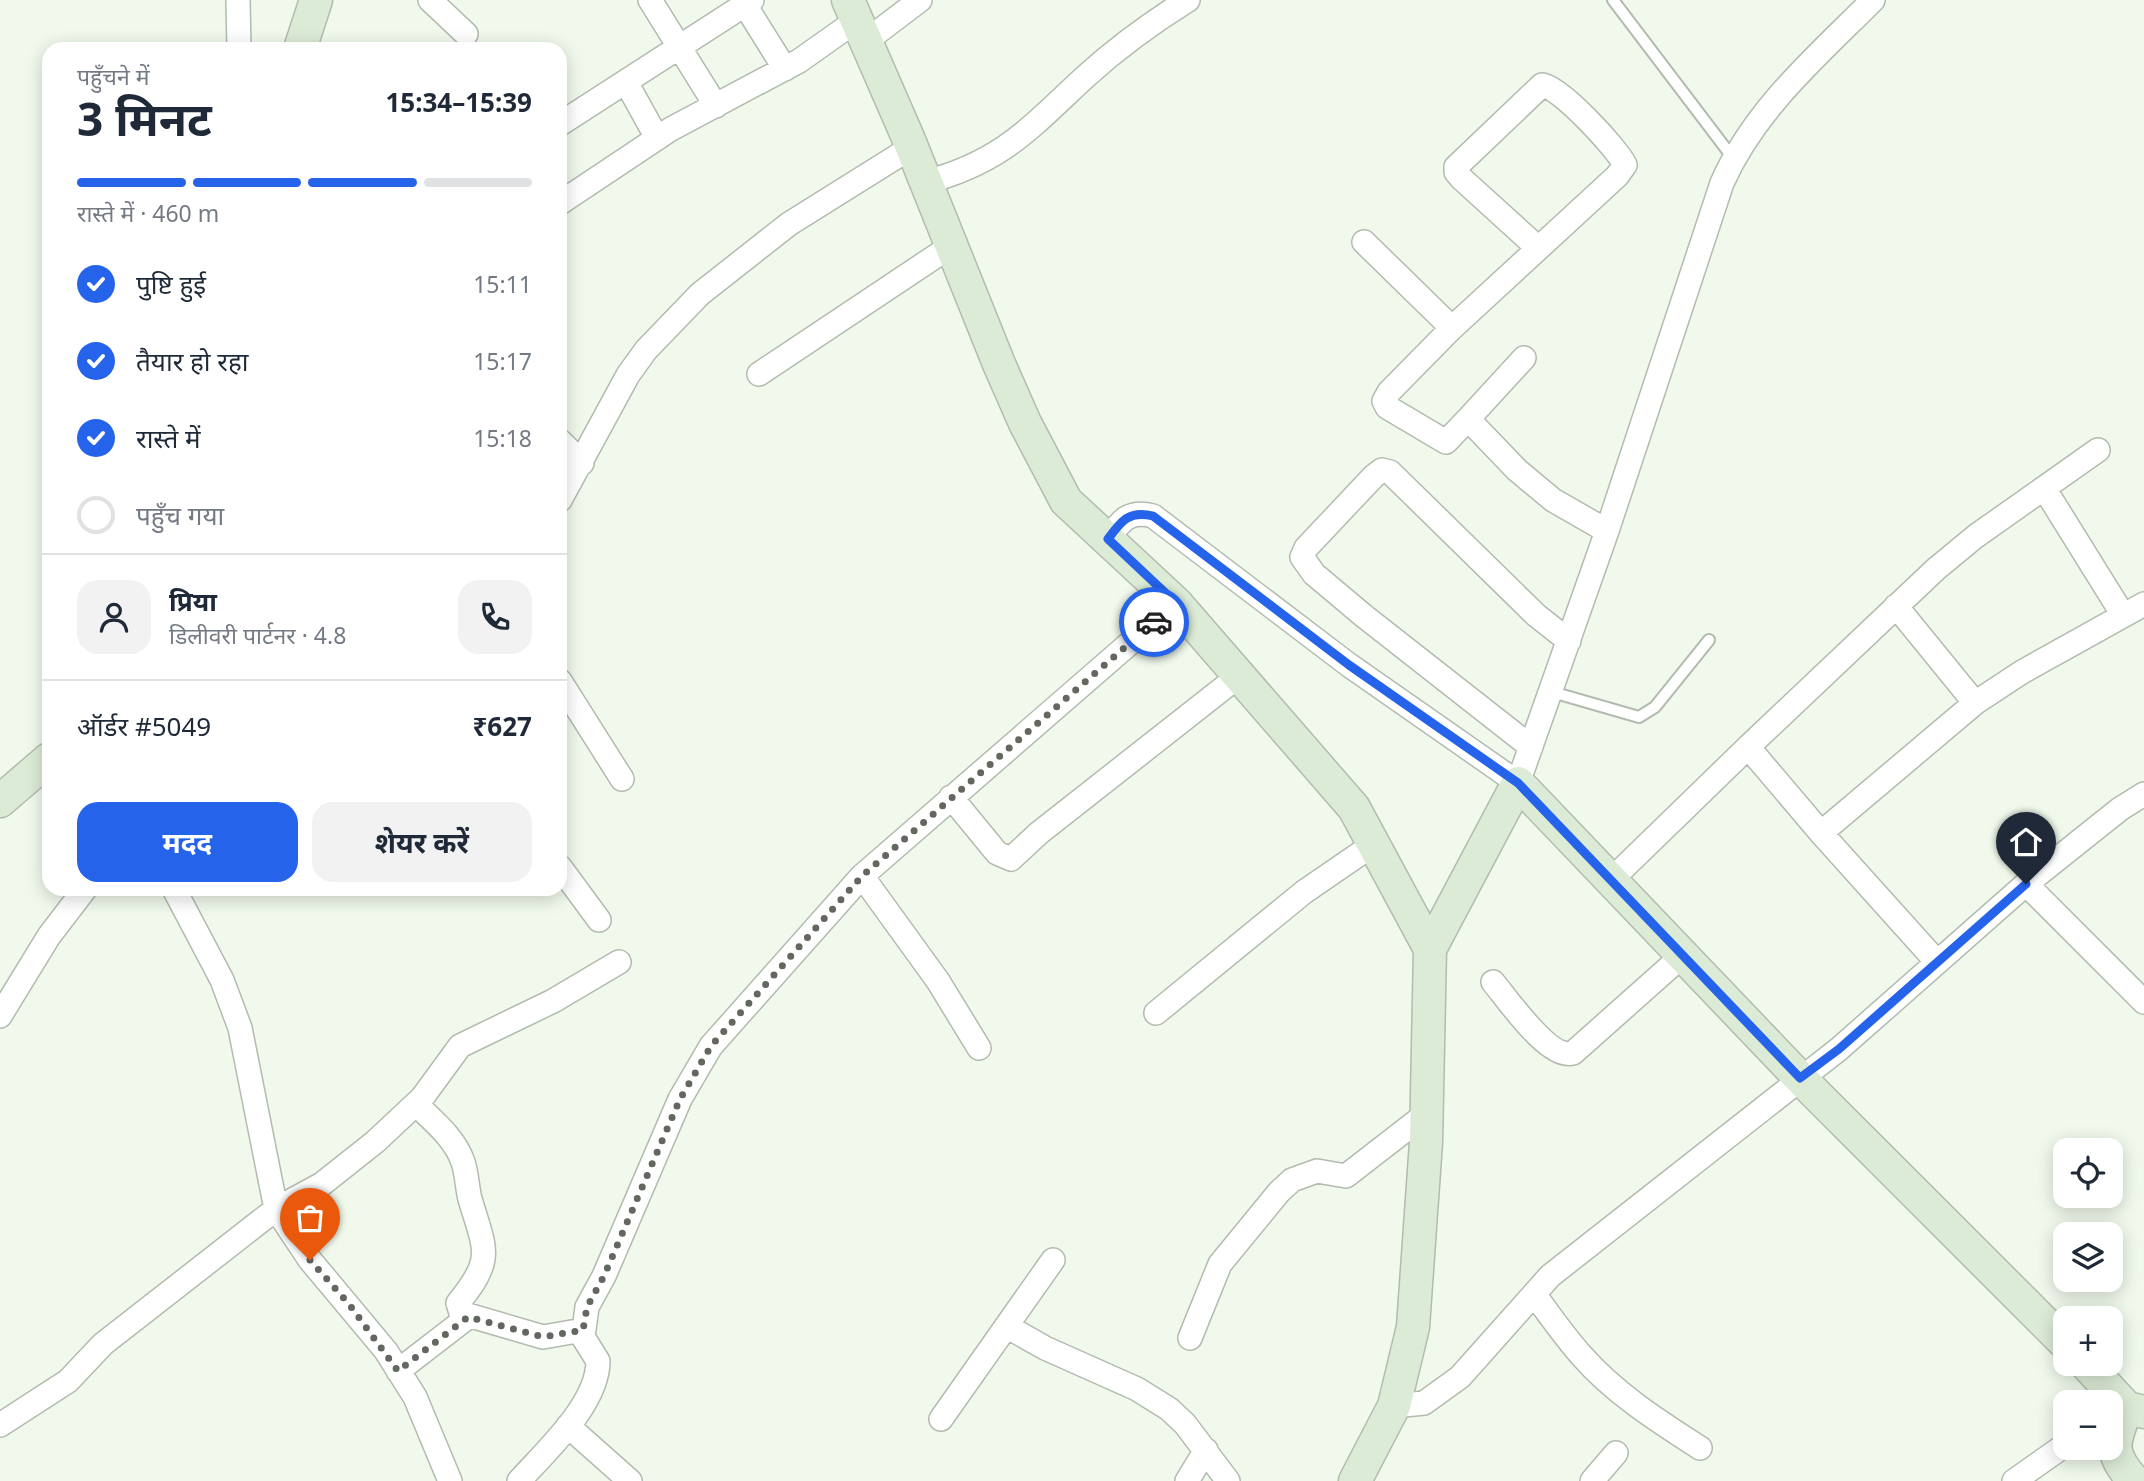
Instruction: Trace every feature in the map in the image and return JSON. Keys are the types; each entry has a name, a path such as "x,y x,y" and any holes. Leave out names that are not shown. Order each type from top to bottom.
{"street":[{"path":"238,0 239,42"},
{"path":"302,42 316,0"},
{"path":"430,0 466,34"},
{"path":"650,0 716,106"},
{"path":"567,198 657,138 785,69 857,20 920,0"},
{"path":"944,177 993,157 1037,125 1140,30 1188,0"},
{"path":"1355,1481 1394,1406 1413,1327 1426,1114 1430,949 1518,783 1552,692 1717,197 1733,158 1774,99 1873,0"},
{"path":"567,120 749,2 785,69"},
{"path":"857,20 912,147 944,177 951,246 1025,424 1066,500 1118,527 1176,603 1354,808 1430,949"},
{"path":"626,82 657,138"},
{"path":"1524,358 1446,442 1387,407 1384,401 1389,392 1452,328 1617,176 1625,165 1567,100 1547,85 1542,85 1456,167 1456,172 1538,248"},
{"path":"567,488 628,375 646,349 700,294 789,224 912,147"},
{"path":"1364,242 1452,328"},
{"path":"759,374 951,246"},
{"path":"1468,419 1517,470 1553,500 1607,531"},
{"path":"567,448 582,463"},
{"path":"1610,881 1896,606 1976,536 2098,450"},
{"path":"1531,747 1355,608 1314,573 1302,558 1306,548 1374,475 1382,470 1390,472 1536,615 1569,641"},
{"path":"2044,488 2123,615"},
{"path":"1118,527 1139,512 1153,516 1349,665 1518,783 1800,1078 2053,1331"},
{"path":"519,1481 568,1426 593,1387 598,1361 583,1330 587,1307 614,1253 680,1099 711,1046 862,876 1176,603"},
{"path":"1821,833 1975,703 2022,672 2144,604"},
{"path":"1896,606 1975,703"},
{"path":"951,797 997,853 1011,859 1039,833 1240,675"},
{"path":"567,692 622,779"},
{"path":"1748,747 1937,962"},
{"path":"0,801 42,765"},
{"path":"1394,1406 1424,1403 1460,1377 1550,1276 1606,1229 1839,1049 2026,884 2139,804"},
{"path":"1156,1013 1304,892 1374,844"},
{"path":"862,876 938,981 979,1048"},
{"path":"567,877 599,920"},
{"path":"2026,884 2144,1002"},
{"path":"0,1016 49,936 80,896"},
{"path":"178,896 222,980 240,1028 276,1209 310,1260 349,1304 415,1396 450,1481"},
{"path":"1493,982 1541,1038 1557,1053 1566,1055 1573,1053 1682,956"},
{"path":"0,1425 68,1381 103,1345 276,1209 322,1184 375,1142 433,1085 460,1046 553,1001 619,961"},
{"path":"416,1104 449,1136 463,1163 466,1183 486,1244 479,1274 458,1303 461,1313 543,1337 583,1330"},
{"path":"1190,1338 1220,1265 1279,1192 1292,1180 1317,1171 1346,1176 1426,1114"},
{"path":"940,1419 1008,1327 1053,1259"},
{"path":"1534,1294 1581,1356 1663,1425 1700,1448"},
{"path":"398,1371 468,1317"},
{"path":"1008,1327 1045,1348 1137,1389 1169,1409 1206,1450 1228,1481"},
{"path":"2095,1376 2128,1419 2114,1450 2119,1465 2134,1481"},
{"path":"568,1426 630,1481"},
{"path":"1187,1481 1206,1450"},
{"path":"1592,1481 1616,1453"},
{"path":"2014,1481 2053,1453"}],"lane":[{"path":"1613,0 1733,158"},
{"path":"1552,692 1639,717 1656,706 1709,640"}],"way so far":[{"path":"310,1260 349,1304 386,1351 398,1371 468,1317 543,1337 583,1330 587,1307 604,1276 680,1099 711,1046 848,889 1045,714 1154,622"}],"route":[{"path":"1154,622 1176,603 1108,539 1128,515 1139,512 1153,516 1220,570 1349,665 1518,783 1800,1078 1839,1049 2026,884"}]}
